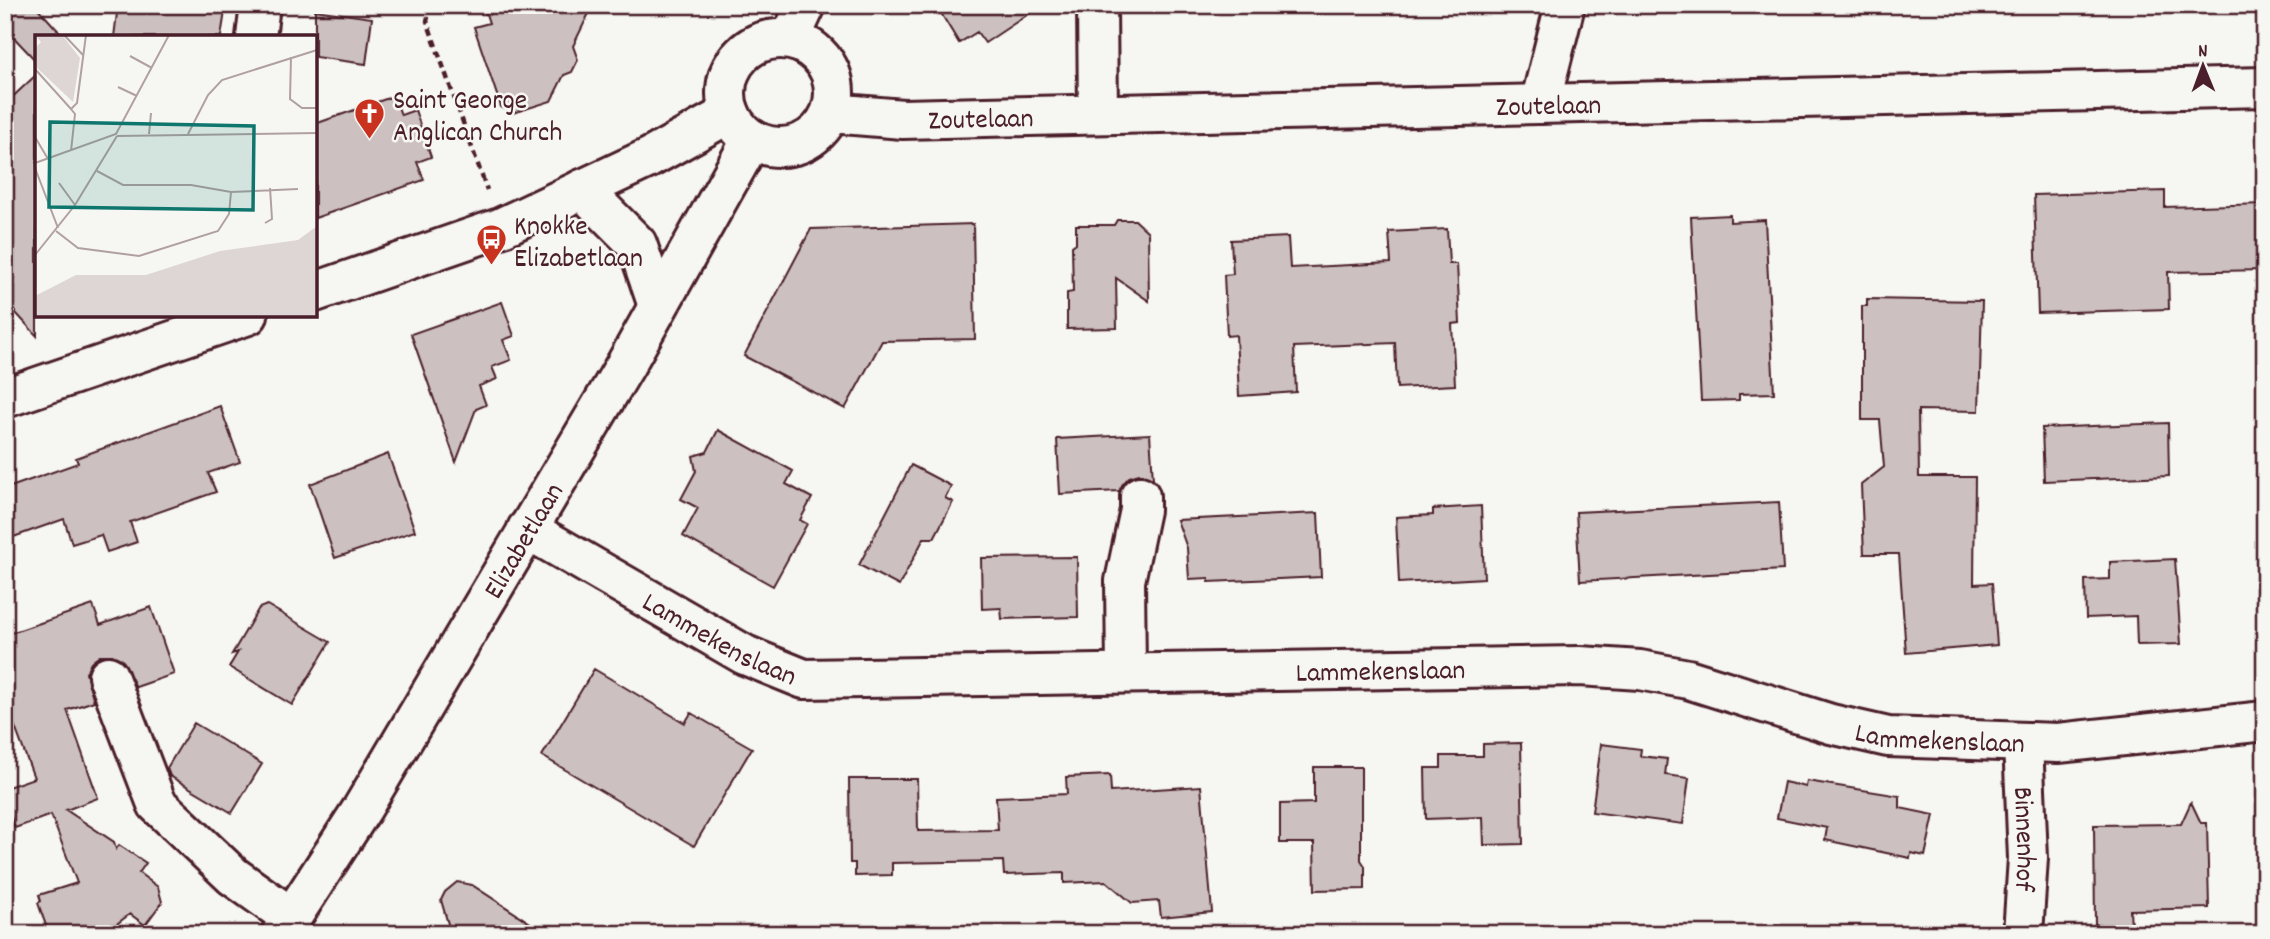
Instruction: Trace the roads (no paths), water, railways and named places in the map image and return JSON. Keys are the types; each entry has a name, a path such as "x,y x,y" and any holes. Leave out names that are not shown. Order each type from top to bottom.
{"street":[{"path":"256,35 260,5"},
{"path":"790,39 806,5"},
{"path":"1097,5 1098,114"},
{"path":"1540,104 1565,5"},
{"path":"790,39 812,49 828,66 835,89 831,113 817,132 797,145 774,147 741,126 726,91 732,68 746,50 767,40 790,39"},
{"name":"Zoutelaan","path":"831,113 903,119 2265,87"},
{"path":"317,291 500,228 649,158 741,126"},
{"name":"Elizabetlaan","path":"286,926 362,809 658,306 741,126"},
{"path":"582,189 637,244 658,306"},
{"path":"5,398 240,317"},
{"path":"1126,672 1125,581 1140,510 1140,496"},
{"name":"Lammekenslaan","path":"527,529 745,655 804,679 1524,666 1640,670 1728,690 1831,724 1888,737 2058,743 2265,721"},
{"path":"108,676 157,804 286,926"},
{"name":"Binnenhof","path":"2022,743 2028,858 2023,934"}],"place":[{"name":"Saint George Anglican Church","path":"370,141"},
{"name":"Knokke Elizabetlaan","path":"491,267"}]}
